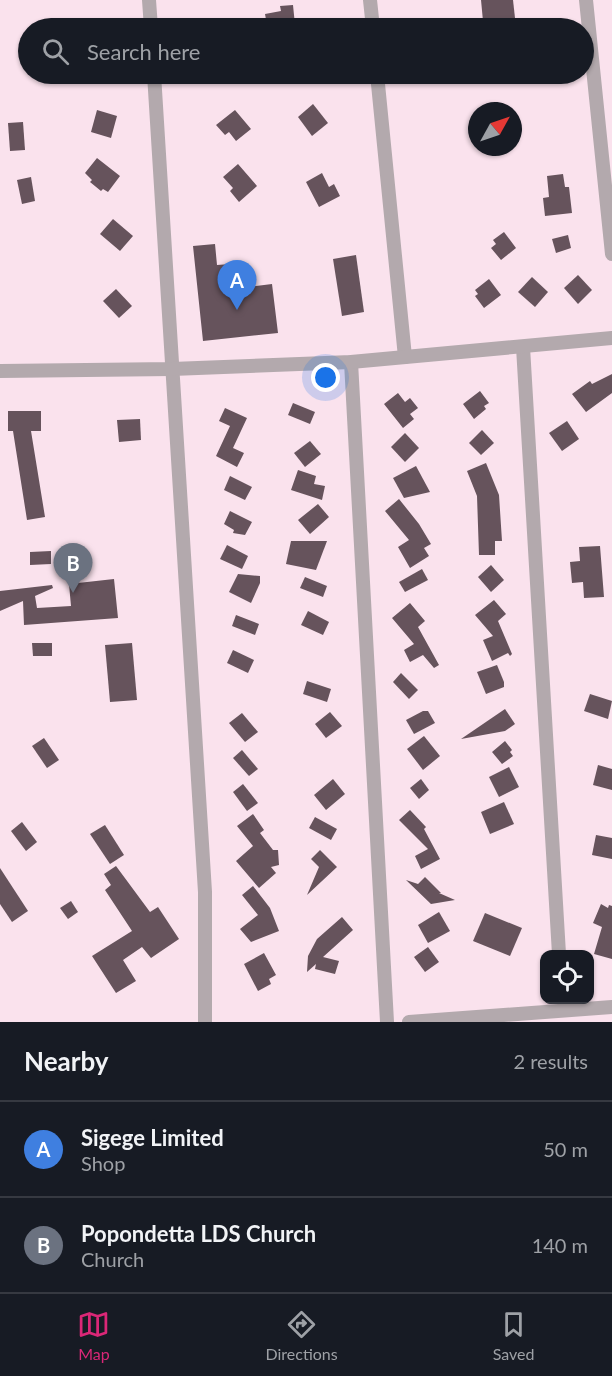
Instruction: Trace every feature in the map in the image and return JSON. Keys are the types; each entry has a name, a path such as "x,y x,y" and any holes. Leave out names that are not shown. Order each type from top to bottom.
{"street":[{"path":"149,0 150,18"},
{"path":"370,0 372,18"},
{"path":"586,0 588,18"},
{"path":"594,78 612,254"},
{"path":"155,84 205,892 205,1022"},
{"path":"379,84 405,357"},
{"path":"0,371 172,369 351,362 612,338"},
{"path":"523,347 560,950"},
{"path":"351,362 387,1022"},
{"path":"409,1022 562,1005 612,1007"}],"building":[{"path":"481,0 513,0 515,18 483,18"},
{"path":"293,5 294,18 266,18 265,14 281,11 280,6"},
{"path":"313,104 328,123 312,136 298,117"},
{"path":"97,110 117,116 111,138 91,132"},
{"path":"235,110 251,129 236,141 229,132 225,135 216,125"},
{"path":"23,122 25,150 10,151 8,123"},
{"path":"97,158 120,176 108,192 103,189 101,191 90,182 92,180 85,173"},
{"path":"238,164 257,186 239,202 230,191 233,188 223,177"},
{"path":"322,173 329,187 334,184 340,196 319,207 306,182"},
{"path":"563,174 565,187 569,187 572,213 545,216 543,198 549,197 547,176"},
{"path":"31,177 35,201 22,204 17,180"},
{"path":"113,219 133,236 120,251 100,234"},
{"path":"504,232 516,248 501,260 491,248 496,244 493,240"},
{"path":"568,235 571,248 556,253 552,239"},
{"path":"215,244 217,265 244,263 247,287 272,284 278,333 203,341 193,246"},
{"path":"356,255 364,312 342,316 333,259"},
{"path":"578,275 592,290 578,304 564,288"},
{"path":"532,277 548,292 535,307 518,292"},
{"path":"489,279 501,295 484,308 475,296 478,294 475,290"},
{"path":"116,289 132,306 119,318 103,301"},
{"path":"612,374 612,393 586,412 572,394 590,381 592,384"},
{"path":"480,391 489,403 484,406 486,409 474,419 463,404"},
{"path":"398,393 405,402 410,398 418,408 410,414 414,419 403,428 384,404"},
{"path":"293,403 315,412 310,424 288,415"},
{"path":"225,408 247,418 233,448 244,453 237,467 216,456 230,426 219,421"},
{"path":"8,411 41,411 41,431 31,431 45,517 27,520 13,431 8,431"},
{"path":"140,419 141,440 119,442 117,420"},
{"path":"567,421 579,439 562,451 549,433"},
{"path":"482,430 494,443 481,455 469,443"},
{"path":"405,433 419,448 405,462 391,447"},
{"path":"310,441 321,454 305,467 294,453"},
{"path":"486,463 499,495 502,541 495,541 495,555 479,555 477,496 467,471"},
{"path":"416,466 430,492 404,498 393,478"},
{"path":"298,470 316,476 314,484 325,486 322,500 291,490"},
{"path":"230,476 252,487 245,500 224,490"},
{"path":"399,499 419,524 431,544 424,548 429,556 410,568 398,547 409,540 385,511"},
{"path":"318,504 329,517 310,534 298,520"},
{"path":"230,511 252,522 245,535 233,533 234,530 224,524"},
{"path":"291,541 327,541 316,570 286,564"},
{"path":"227,545 248,556 242,569 220,559"},
{"path":"600,546 604,597 584,598 583,582 572,583 570,562 580,561 579,547"},
{"path":"51,551 51,564 30,565 30,552"},
{"path":"491,565 504,580 491,592 478,577"},
{"path":"422,569 428,580 405,592 399,582"},
{"path":"238,574 260,576 260,583 251,603 229,592"},
{"path":"305,577 327,586 323,597 300,588"},
{"path":"114,579 118,618 24,625 23,601 0,611 0,591 52,585 53,588 35,596 37,608 71,606 69,584"},
{"path":"494,600 506,614 498,621 512,654 510,656 508,653 492,661 483,640 493,636 475,615"},
{"path":"410,603 425,621 418,627 439,665 434,668 423,655 410,662 404,650 414,644 392,618"},
{"path":"308,611 329,622 323,635 301,625"},
{"path":"236,615 259,624 255,635 232,626"},
{"path":"32,643 52,643 52,656 33,656"},
{"path":"132,643 137,700 110,702 105,645"},
{"path":"233,650 254,660 248,673 227,663"},
{"path":"497,665 504,687 486,694 477,672"},
{"path":"401,673 418,690 409,699 393,682"},
{"path":"307,681 331,689 327,702 303,694"},
{"path":"590,694 612,701 608,719 584,711"},
{"path":"505,709 515,724 505,731 461,739"},
{"path":"423,711 428,711 435,723 414,734 406,720"},
{"path":"330,712 342,726 326,738 315,724"},
{"path":"242,713 258,732 245,742 229,723"},
{"path":"424,736 440,756 423,770 407,749"},
{"path":"44,738 59,760 47,768 32,746"},
{"path":"505,741 512,750 510,752 513,756 502,764 492,752"},
{"path":"242,750 258,769 249,776 233,758"},
{"path":"598,765 612,769 612,790 593,785"},
{"path":"509,767 519,787 499,797 489,777"},
{"path":"333,779 345,794 326,810 314,795"},
{"path":"421,779 429,790 419,799 410,788"},
{"path":"243,784 258,803 247,811 233,792"},
{"path":"504,802 514,824 490,834 481,812"},
{"path":"410,810 426,827 424,829 440,859 421,869 415,856 428,849 399,820"},
{"path":"253,814 264,830 260,833 273,850 278,850 279,865 271,867 276,873 259,888 236,861 253,846 237,826"},
{"path":"315,817 337,829 331,840 309,828"},
{"path":"22,822 37,842 26,851 11,831"},
{"path":"105,825 124,855 110,864 90,834"},
{"path":"596,835 612,838 612,859 592,855"},
{"path":"320,850 337,867 307,895 319,867 311,859"},
{"path":"116,866 150,912 158,907 179,939 151,958 142,947 123,960 136,981 116,993 92,956 132,931 105,890 111,885 104,874"},
{"path":"0,868 28,911 12,922 0,904"},
{"path":"425,877 441,893 439,893 455,900 431,904 406,880 418,884"},
{"path":"253,886 270,908 279,931 251,942 240,929 258,915 242,895"},
{"path":"71,901 78,912 68,919 60,908"},
{"path":"601,904 608,908 609,905 612,906 612,959 594,954 602,927 593,923"},
{"path":"439,912 450,931 428,943 418,925"},
{"path":"485,913 522,928 510,956 473,941"},
{"path":"342,917 353,930 323,957 339,961 335,974 315,969 316,964 307,972 308,956 317,939"},
{"path":"428,947 439,962 425,972 414,957"},
{"path":"264,953 276,975 269,979 271,984 258,991 244,964"}],"place":[{"name":"Sigege Limited","path":"237,310"},
{"name":"Popondetta LDS Church","path":"73,593"}]}
